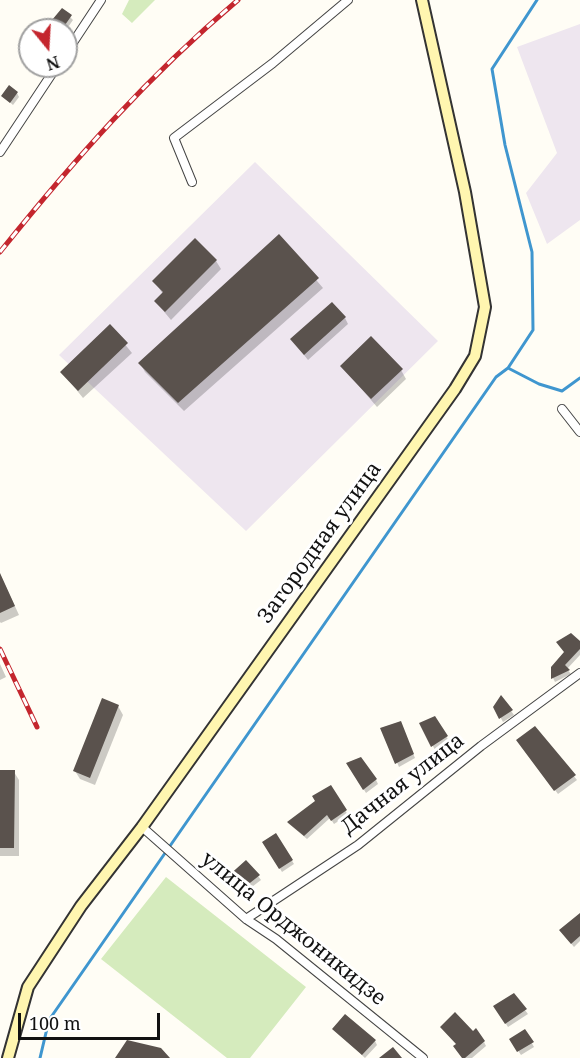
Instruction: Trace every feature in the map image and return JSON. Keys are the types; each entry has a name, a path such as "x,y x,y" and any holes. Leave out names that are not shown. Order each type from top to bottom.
{"main road":[{"name":"Загородная улица","path":"8,1058 28,987 81,906 142,826 455,389 475,356 485,306 465,192 422,0"}],"street":[{"path":"78,35 101,0"},
{"path":"192,182 174,138 273,63 348,0"},
{"path":"0,152 49,78"},
{"path":"562,409 580,432"},
{"name":"Дачная улица","path":"246,919 357,845 481,746 580,673"},
{"name":"улица Орджоникидзе","path":"142,826 246,919 276,939 423,1058"}],"shaded area":[{"path":"580,24 580,220 547,244 526,193 557,153 517,47"},
{"path":"255,162 438,341 246,531 59,355"}],"green space":[{"path":"129,0 155,0 132,23 122,14"},
{"path":"166,877 306,987 250,1058 227,1058 101,959"}],"building":[{"path":"62,8 72,15 70,18 54,18"},
{"path":"9,85 18,92 10,103 1,96"},
{"path":"279,234 319,278 178,403 138,363"},
{"path":"195,238 217,260 165,312 154,301 163,292 152,281"},
{"path":"332,302 346,317 304,355 290,339"},
{"path":"110,324 128,343 78,391 60,372"},
{"path":"371,336 403,369 371,399 340,366"},
{"path":"0,573 15,606 0,613"},
{"path":"571,633 580,641 580,649 565,665 570,670 551,679 551,667 564,652 556,642"},
{"path":"501,695 513,710 499,719 493,707"},
{"path":"102,698 119,705 90,778 73,771"},
{"path":"435,716 448,736 431,747 419,723"},
{"path":"401,721 414,754 395,764 380,728"},
{"path":"535,726 576,775 554,791 516,740"},
{"path":"361,757 377,779 363,790 346,763"},
{"path":"0,770 15,770 14,848 0,848"},
{"path":"331,785 347,810 331,821 327,815 304,836 287,822 315,801 312,796"},
{"path":"276,833 293,860 279,869 262,842"},
{"path":"246,860 260,875 241,890 227,877"},
{"path":"580,913 580,936 571,944 559,930"},
{"path":"514,993 527,1009 505,1024 493,1006"},
{"path":"455,1012 473,1031 476,1028 485,1041 465,1058 462,1058 453,1046 456,1044 440,1027"},
{"path":"345,1014 376,1040 362,1055 332,1029"},
{"path":"525,1029 534,1042 517,1052 509,1039"},
{"path":"127,1040 161,1048 170,1058 115,1058"},
{"path":"393,1047 402,1058 379,1058"}],"waterway":[{"path":"40,1058 49,1020 496,377 508,368 533,330 532,252 505,145 492,69 537,0"},
{"path":"508,368 539,384 562,391 580,378"}],"railway":[{"path":"0,252 113,120 174,58 238,0"},
{"path":"0,649 37,727"}]}
